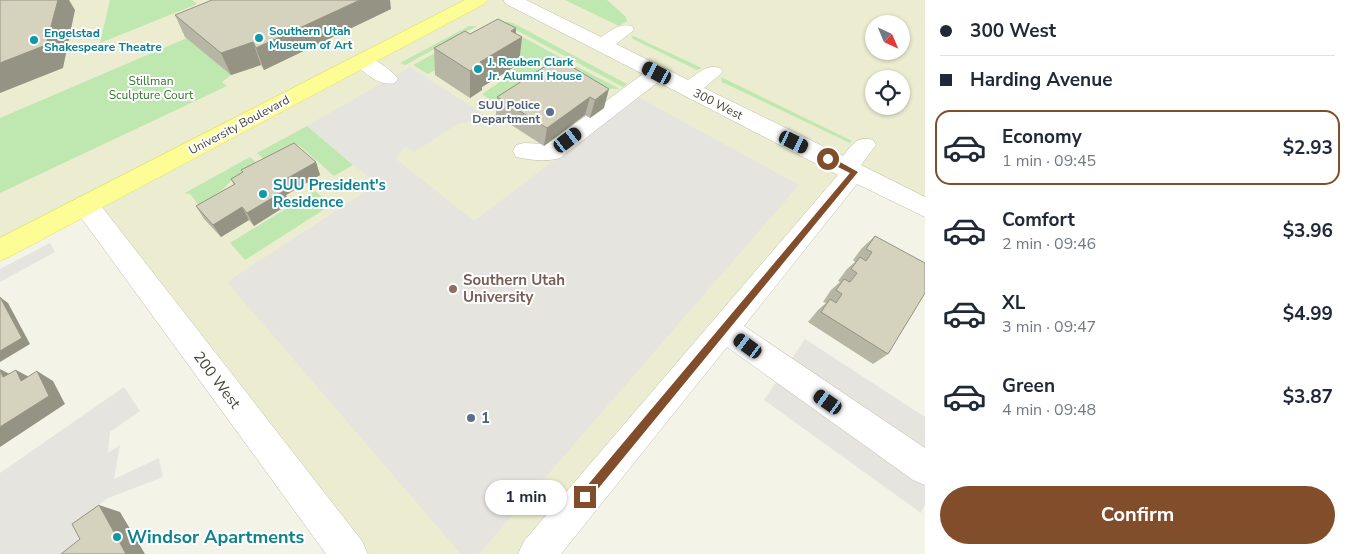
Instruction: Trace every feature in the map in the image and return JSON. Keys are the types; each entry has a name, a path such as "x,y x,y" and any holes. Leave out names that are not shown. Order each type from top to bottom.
{"main road":[{"name":"University Boulevard","path":"0,250 478,0"}],"street":[{"name":"300 West","path":"512,0 925,208"},
{"path":"602,45 625,30"},
{"path":"362,60 388,79"},
{"path":"690,89 712,72"},
{"path":"524,151 552,152 657,73"},
{"path":"538,554 724,329 850,170 865,144"},
{"name":"200 West","path":"86,205 349,554"},
{"path":"724,329 925,468"}],"shaded area":[{"name":"Southern Utah University","path":"0,0 925,0 925,208 855,172 537,554 349,554 87,205 0,250"},
{"name":"1","path":"410,67 489,118 457,124 414,152 405,146 396,159 474,221 638,97 799,185 479,554 461,554 227,282 377,184 307,126"},
{"path":"50,243 55,252 0,282 0,269"},
{"path":"805,339 925,417 925,504 921,513 764,400"},
{"path":"124,387 140,411 110,432 108,453 120,445 114,479 159,458 163,477 108,498 88,513 91,554 0,554 0,473"}],"green space":[{"path":"110,0 192,0 197,4 100,43"},
{"path":"565,0 607,0 626,17 627,21 619,26"},
{"path":"499,21 513,23 627,84 623,87"},
{"path":"469,26 477,26 405,65 400,63"},
{"path":"483,27 506,28 567,61 498,105 482,94 515,72 512,70 525,60 520,55 454,42"},
{"path":"631,35 702,68 697,70 633,39"},
{"name":"Stillman Sculpture Court","path":"187,38 231,75 222,82 227,86 0,193 0,118"},
{"path":"446,47 465,53 428,74 413,65"},
{"path":"570,63 620,89 589,88 567,68"},
{"path":"721,77 852,141 850,143 722,82"},
{"path":"307,126 353,165 334,176 299,145 295,145 266,161 257,153"},
{"path":"250,157 259,165 231,181 206,201 201,208 190,194 185,193"},
{"path":"315,191 331,205 245,260 230,243"}],"building":[{"path":"0,0 58,0 46,45 0,63"},
{"path":"212,0 360,0 256,48 253,42 221,53 175,15"},
{"path":"498,19 516,28 511,31 522,37 480,62 483,63 470,71 434,48 465,31 470,34"},
{"path":"552,62 559,66 564,62 609,89 595,100 590,97 547,128 497,97"},
{"path":"294,143 316,162 277,184 284,191 247,213 242,207 213,225 196,206 235,184 231,179 243,172 241,170"},
{"path":"875,236 925,263 925,293 888,354 821,312 830,299 836,303 842,294 836,290 844,279 850,282 857,273 851,269 860,257 866,261 872,252 866,249"},
{"path":"0,297 22,338 0,351"},
{"path":"0,370 3,377 16,370 21,381 37,371 49,396 0,427"},
{"path":"99,505 126,554 61,554 80,539 72,524"}],"place":[{"name":"Southern Utah Museum of Art","path":"259,38"},
{"name":"Engelstad Shakespeare Theatre","path":"34,40"},
{"name":"J. Reuben Clark Jr. Alumni House","path":"478,69"},
{"name":"SUU Police Department","path":"550,112"},
{"name":"SUU President's Residence","path":"263,194"},
{"name":"Southern Utah University","path":"453,289"},
{"name":"1","path":"471,418"},
{"name":"Windsor Apartments","path":"117,537"}],"route":[{"path":"585,497 854,172 828,159"}]}
